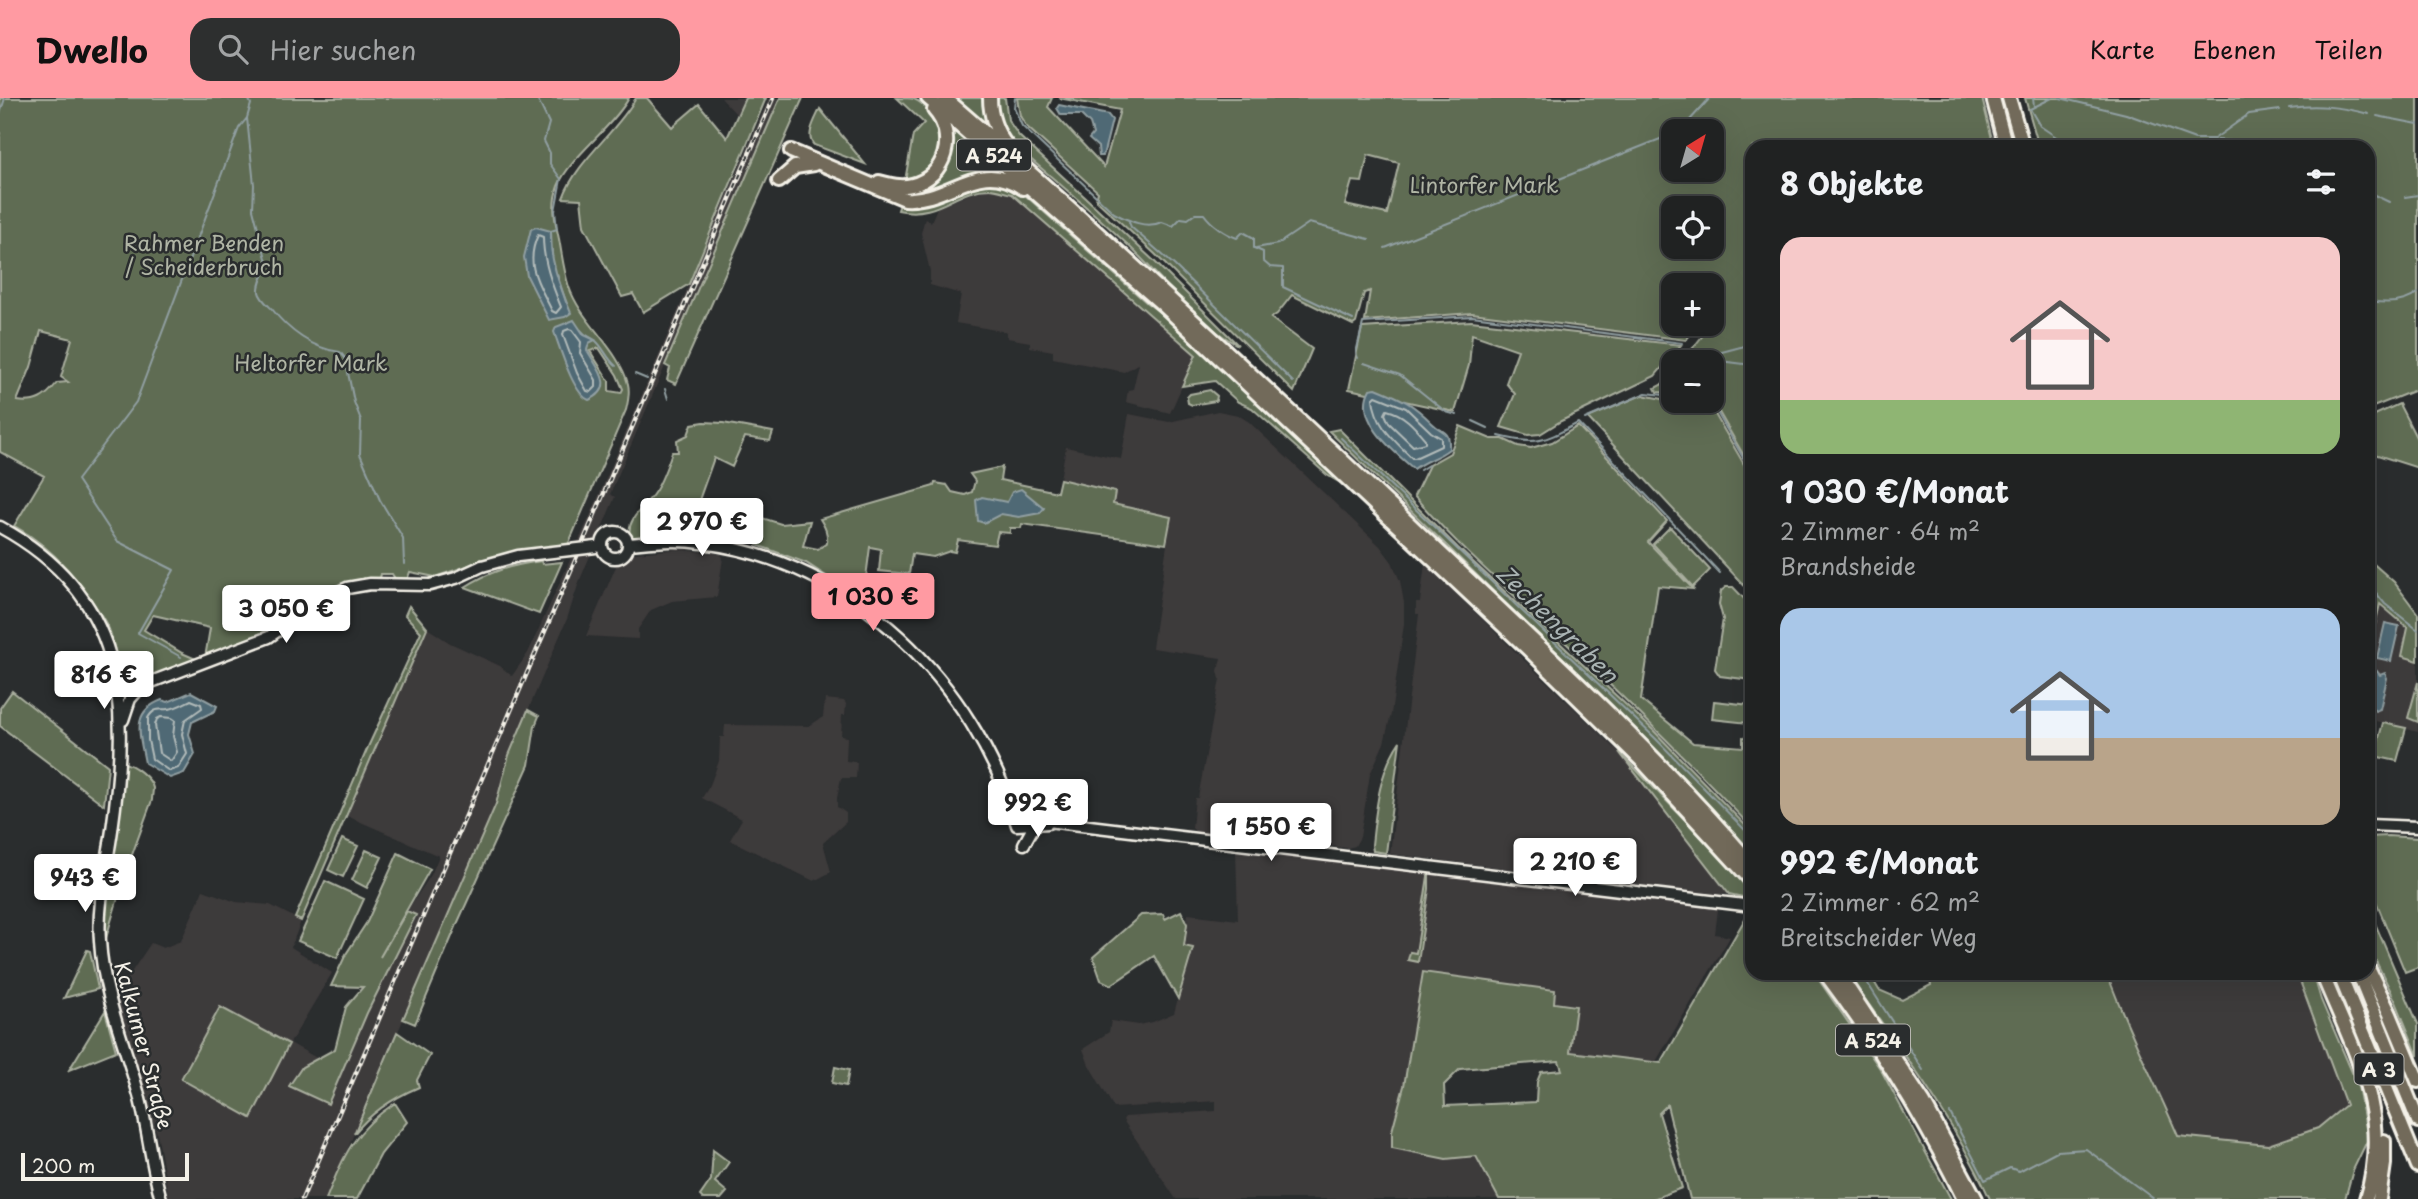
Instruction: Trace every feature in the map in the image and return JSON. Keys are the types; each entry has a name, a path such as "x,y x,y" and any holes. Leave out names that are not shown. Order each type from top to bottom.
{"highway":[{"path":"921,98 943,122 947,142 945,156 939,167 931,176 911,186 879,182 793,148 823,164 905,199 919,200 980,177 997,177 1018,184 1053,212 1060,213"},
{"name":"A 524","path":"928,98 1162,304 1573,692 1649,768 1745,873"},
{"name":"A 524","path":"945,98 1227,351 1571,677 1695,802 1745,857"},
{"path":"990,98 991,114 1002,140 1025,167"},
{"path":"1993,98 2004,140"},
{"path":"2009,98 2021,140"},
{"path":"779,181 795,167 810,163 823,164"},
{"name":"A 524","path":"1830,980 1890,1066 1964,1199"},
{"name":"A 524","path":"1843,980 1947,1142 1976,1199"},
{"path":"2325,980 2367,1085 2377,1103 2383,1132 2384,1164 2379,1199"},
{"name":"A 3","path":"2342,980 2418,1166"},
{"name":"A 3","path":"2361,980 2418,1121"},
{"path":"2374,980 2418,1081"},
{"path":"2367,1085 2377,1137 2367,1199"}],"main road":[{"name":"Kalkumer Straße","path":"0,527 19,537 52,564 83,600 100,626 118,687 121,728 114,817 99,920 99,940 103,969 147,1124 161,1199"},
{"path":"118,687 142,687 269,637 322,599 347,588 370,584 430,585 518,556 599,546 605,537 614,532 622,535 628,544"},
{"path":"628,544 685,541 720,545 751,553 824,583 888,625 933,669 962,707 991,756 1016,820"},
{"path":"599,546 609,556 616,558 623,555 628,544"},
{"path":"121,728 127,704 142,687"},
{"path":"1016,820 1056,822 1745,905"},
{"path":"1016,820 1035,824 1056,822"},
{"path":"1024,844 1035,824"},
{"path":"2375,825 2418,827"}],"shaded area":[{"path":"721,98 745,98 738,116"},
{"path":"769,98 780,98 610,494 615,497 509,755 496,804 326,1199 169,1199 158,1138 113,991 122,986 151,943 163,948 181,941 203,890 236,902 270,905 301,921 291,947 332,973 290,1043 329,1065 368,1013 416,915 407,911 431,875 439,856 347,816 427,628 450,643 500,666 512,676 528,653 593,509"},
{"path":"991,189 1012,194 1196,355 1170,413 1126,402 1128,390 1133,389 1139,363 1124,372 1053,358 1053,351 1030,347 1030,342 1007,338 1007,332 956,323 961,294 930,285 930,271 921,233 925,218 931,222 937,208 972,193"},
{"path":"1218,411 1238,415 1249,422 1380,546 1392,562 1400,581 1404,624 1391,714 1384,743 1370,774 1360,837 1355,846 1347,848 1196,832 1192,828 1195,798 1198,798 1220,679 1218,671 1221,658 1152,648 1171,517 1112,503 1114,491 1060,479 1066,447 1121,459 1129,414 1169,422"},
{"path":"678,549 721,554 723,558 717,597 672,601 651,610 638,629 638,639 586,636 617,564 635,553"},
{"path":"1425,564 1619,752 1729,894 1390,854 1419,614 1416,614 1416,602 1420,602"},
{"path":"2380,604 2418,635 2418,732 2375,721 2375,625"},
{"path":"825,699 844,701 846,704 845,715 842,715 841,736 847,737 846,761 857,762 856,778 841,778 837,798 837,807 846,813 846,822 823,843 831,872 814,881 730,840 742,819 702,798 719,761 720,737 724,737 725,725 809,726 823,717"},
{"path":"1236,849 1718,909 1715,934 1730,937 1655,1063 1570,1053 1575,1006 1554,1003 1555,991 1404,1086 1399,1108 1446,1159 1476,1156 1499,1199 1176,1199 1123,1120 1125,1117 1216,1111 1216,1101 1114,1108 1089,1065 1083,1049 1109,1032 1111,1021 1139,1025 1174,1013 1192,947 1184,946 1188,914 1238,920"},
{"path":"2109,980 2300,980 2346,1105 2318,1128 2268,1145 2178,1136 2119,1007"}],"green space":[{"name":"Heltorfer Mark","path":"0,98 629,98 564,175 558,186 554,206 569,287 582,312 617,359 629,390 626,410 568,545 496,556 435,577 410,572 407,580 396,580 392,574 381,574 380,578 355,582 277,629 205,658 210,628 153,615 144,630 198,660 162,673 132,678 123,672 108,627 90,597 56,557 14,526 44,476 0,452","holes":["41,331 72,339 61,377 68,382 57,383 35,401 17,401 31,367","599,348 617,375 623,389 621,393 609,391 609,381 590,351"]},
{"path":"636,98 647,98 672,127 699,104 727,138 745,98 766,98 689,284 643,312 633,294 622,297 584,226 581,199 563,198 578,171"},
{"path":"780,98 803,98 676,384 667,380 670,368 665,365"},
{"path":"897,98 914,99 923,104 936,121 941,142 937,162 931,170 905,181 913,135 924,123"},
{"path":"953,98 986,98 996,136"},
{"path":"995,98 1005,98 1008,120 1019,136 1153,260 1238,345 1198,317 1110,228 1012,143 999,122"},
{"name":"Lintorfer Mark","path":"1017,98 1052,98 1048,107 1104,167 1120,110 1059,98 1982,98 1992,140 1745,140 1745,458 1719,413 1724,413 1724,350 1691,350 1702,336 1724,336 1724,273 1661,273 1661,336 1689,336 1686,340 1472,313 1365,321 1370,291 1364,293 1356,323 1353,325 1292,295 1271,318 1312,349 1294,392 1155,254 1096,200 1098,192 1026,126 1020,116","holes":["1368,155 1399,163 1387,214 1345,205 1352,181 1362,182"]},
{"path":"2025,98 2418,98 2418,389 2375,406 2375,140 2037,140"},
{"path":"820,109 865,164 814,145 810,137"},
{"path":"946,120 1011,177 934,193 902,195 902,190 940,171"},
{"path":"998,182 1018,189 1147,303 1170,320 1352,490 1327,475 1252,408 1238,402 1215,381 1182,386 1196,355 1012,194 993,189 978,190 925,211 898,210 900,204 915,205 939,200 973,183"},
{"path":"1471,321 1681,345 1677,350 1661,350 1661,369 1655,376 1561,421 1540,434 1528,435 1501,427 1515,394 1506,383 1518,350 1472,334 1469,365 1455,412 1349,389 1362,328"},
{"path":"1210,390 1217,396 1216,401 1192,405 1188,403 1187,397 1190,394"},
{"path":"1642,395 1661,399 1661,413 1714,413 1745,466 1745,586 1588,418"},
{"path":"2399,404 2418,441 2418,468 2375,454 2375,415"},
{"path":"704,422 773,432 770,441 745,437 732,467 714,458 693,517 700,529 723,536 722,540 684,535 635,538 630,535 634,518 657,489 672,452 678,452 677,440 688,435 692,424"},
{"path":"1460,426 1491,439 1503,439 1531,448 1552,442 1578,426 1667,521 1648,542 1693,589 1658,586 1641,700 1693,743 1743,747 1745,737 1745,821 1636,710 1469,554 1414,496 1429,465 1450,453"},
{"path":"1339,429 1458,548 1653,730 1745,825 1745,846 1646,740 1329,431"},
{"path":"1002,467 1000,480 1057,492 1060,479 1115,492 1113,504 1171,517 1166,544 1022,524 1021,528 1010,528 1010,533 998,532 995,545 958,540 955,552 933,557 912,554 909,574 879,571 881,549 870,547 863,600 806,563 757,545 752,537 756,516 781,524 810,521 803,546 818,549 827,543 826,530 820,519 934,486 935,483 947,485 952,492 965,495 972,492 975,481 970,474"},
{"path":"1670,527 1710,570 1693,587 1653,544"},
{"path":"541,561 542,564 562,562 539,614 465,587 502,569"},
{"path":"2375,565 2394,582 2418,614 2418,661 2402,656 2408,628 2380,604 2375,625"},
{"path":"1726,587 1733,587 1745,600 1745,679 1720,676 1715,669 1723,619 1719,604 1721,591"},
{"path":"409,606 427,628 301,921 295,918 368,747 421,632 405,615"},
{"path":"2418,682 2418,722 2408,718"},
{"path":"12,691 108,766 104,805 0,726 0,708"},
{"path":"1714,701 1745,704 1745,723 1712,719"},
{"path":"528,710 539,716 529,765 415,1024 403,1019 496,804 509,755"},
{"path":"2383,723 2406,728 2397,761 2375,756"},
{"path":"1400,741 1386,853 1373,851 1373,831 1383,778"},
{"path":"1619,752 1719,855 1745,886 1745,897 1729,894"},
{"path":"123,763 149,780 153,788 152,800 125,874 104,945 105,903"},
{"path":"2375,837 2418,838 2418,967 2405,972 2375,899"},
{"path":"342,839 358,846 343,877 328,870"},
{"path":"366,850 382,857 367,888 352,880"},
{"path":"398,853 430,869 380,957 407,911 416,915 367,1013 328,1104 289,1086 302,1067 335,1049 346,1007 363,987 331,986 346,954 367,922"},
{"path":"1429,870 1429,889 1418,962 1408,960 1410,952 1416,953"},
{"path":"325,881 364,899 337,958 298,941"},
{"path":"1181,911 1187,924 1184,946 1193,948 1178,999 1154,956 1111,985 1101,980 1093,957 1141,915 1163,914 1165,919"},
{"path":"1745,919 1745,980 1819,980 1881,1070 1951,1199 1690,1199 1667,1105 1659,1113 1682,1188 1653,1199 1499,1199 1476,1156 1446,1159 1392,1148 1392,1131 1404,1086 1423,972 1555,990 1554,1003 1576,1006 1570,1052 1661,1063","holes":["1559,1061 1562,1070 1541,1072 1537,1082 1536,1102 1445,1106 1444,1085 1460,1069"]},
{"path":"2375,923 2418,1024 2418,1056 2375,959"},
{"path":"87,950 90,951 98,989 64,998"},
{"path":"1851,980 1873,980 1879,990 1902,1000 1931,985 1930,980 2110,980 2178,1136 2268,1145 2318,1128 2346,1105 2300,980 2315,980 2358,1086 2368,1139 2353,1170 2345,1199 1990,1199 1942,1111"},
{"path":"220,1007 289,1044 251,1118 181,1079"},
{"path":"105,1011 116,1051 69,1070"},
{"path":"397,1032 430,1055 417,1080 419,1087 383,1106 354,1134"},
{"path":"835,1067 849,1070 846,1086 832,1083"},
{"path":"395,1103 407,1122 381,1154 357,1199 326,1199 352,1145 369,1123"},
{"path":"713,1150 729,1162 715,1182 727,1192 721,1199 703,1199 700,1196 711,1180"}],"water":[{"path":"1059,105 1108,115 1112,120 1103,156 1099,156 1098,147 1089,139 1093,134 1090,124 1081,115 1061,115 1057,108"},
{"path":"536,227 551,231 559,283 571,313 565,317 549,320 527,276 524,257 531,229"},
{"path":"574,320 584,335 595,340 589,343 587,350 602,377 602,390 589,400 572,380 554,332 556,327"},
{"path":"1376,388 1407,402 1419,411 1445,433 1449,449 1414,469 1386,444 1371,423 1366,400 1370,389"},
{"path":"1021,489 1044,508 1040,513 1019,517 1001,514 984,523 978,521 976,500 982,497 1007,502 1012,492"},
{"path":"2385,623 2399,626 2391,661 2377,658"},
{"path":"2377,671 2380,675 2385,673 2387,678 2380,709 2375,711"},
{"path":"191,692 217,706 215,711 192,722 189,734 195,754 184,773 170,778 145,763 140,734 141,718 152,705 162,700 168,702"}],"waterway":[{"path":"0,114 5,98"},
{"path":"248,98 251,104 247,118 254,185 253,209 268,266 260,282 260,294 293,331 311,343 340,352 345,358 354,402 361,420 360,454 380,500 403,538 404,564"},
{"path":"537,98 549,123 544,141 550,153 550,164 561,179 555,211 557,229 551,231 552,255"},
{"path":"1015,98 1014,108 1022,126 1114,213 1138,223 1150,225 1162,222 1173,226 1181,218 1188,219 1195,214 1204,214 1214,225 1232,236 1237,238 1243,232 1254,238 1254,248 1263,252 1263,261 1270,267 1283,268 1283,287 1353,320"},
{"path":"1691,119 1710,98"},
{"path":"2033,98 2034,107"},
{"path":"2052,98 2030,109 2040,126 2061,140"},
{"path":"2060,98 2126,114 2195,139 2214,139 2249,114 2280,110"},
{"path":"2289,108 2329,107 2369,114"},
{"path":"2377,116 2418,124"},
{"path":"181,657 138,633 174,570 117,541 77,480 136,402 239,128 247,118"},
{"path":"1385,248 1661,139"},
{"path":"2375,195 2389,202"},
{"path":"2405,197 2418,195"},
{"path":"1129,222 1131,227 1174,265 1293,382"},
{"path":"1256,248 1278,244 1309,223 1369,239"},
{"path":"557,274 566,302"},
{"path":"2375,301 2401,301 2418,293"},
{"path":"1358,358 1356,353 1363,323 1472,316 1682,343"},
{"path":"581,330 599,344 616,366"},
{"path":"1724,351 1745,346"},
{"path":"1724,361 1745,364"},
{"path":"1364,363 1400,375 1446,412 1457,415"},
{"path":"635,374 647,379"},
{"path":"665,389 668,399"},
{"path":"1585,419 1646,393 1661,395"},
{"path":"1717,413 1745,461"},
{"path":"1473,421 1488,428"},
{"path":"1499,436 1523,441 1540,440 1578,423 1720,573"},
{"name":"Zechengraben","path":"1341,438 1655,738 1745,830"},
{"path":"1420,470 1428,465"},
{"path":"2375,592 2385,604 2418,630"},
{"name":"Zechengraben","path":"1865,980 1923,1070"},
{"path":"1950,1113 1985,1180 2010,1168 2019,1171 2057,1151 2086,1149 2154,1199"}],"railway":[{"path":"302,1199 773,98"}],"park label":[{"name":"Rahmer Benden / Scheiderbruch","path":"204,254"}]}
